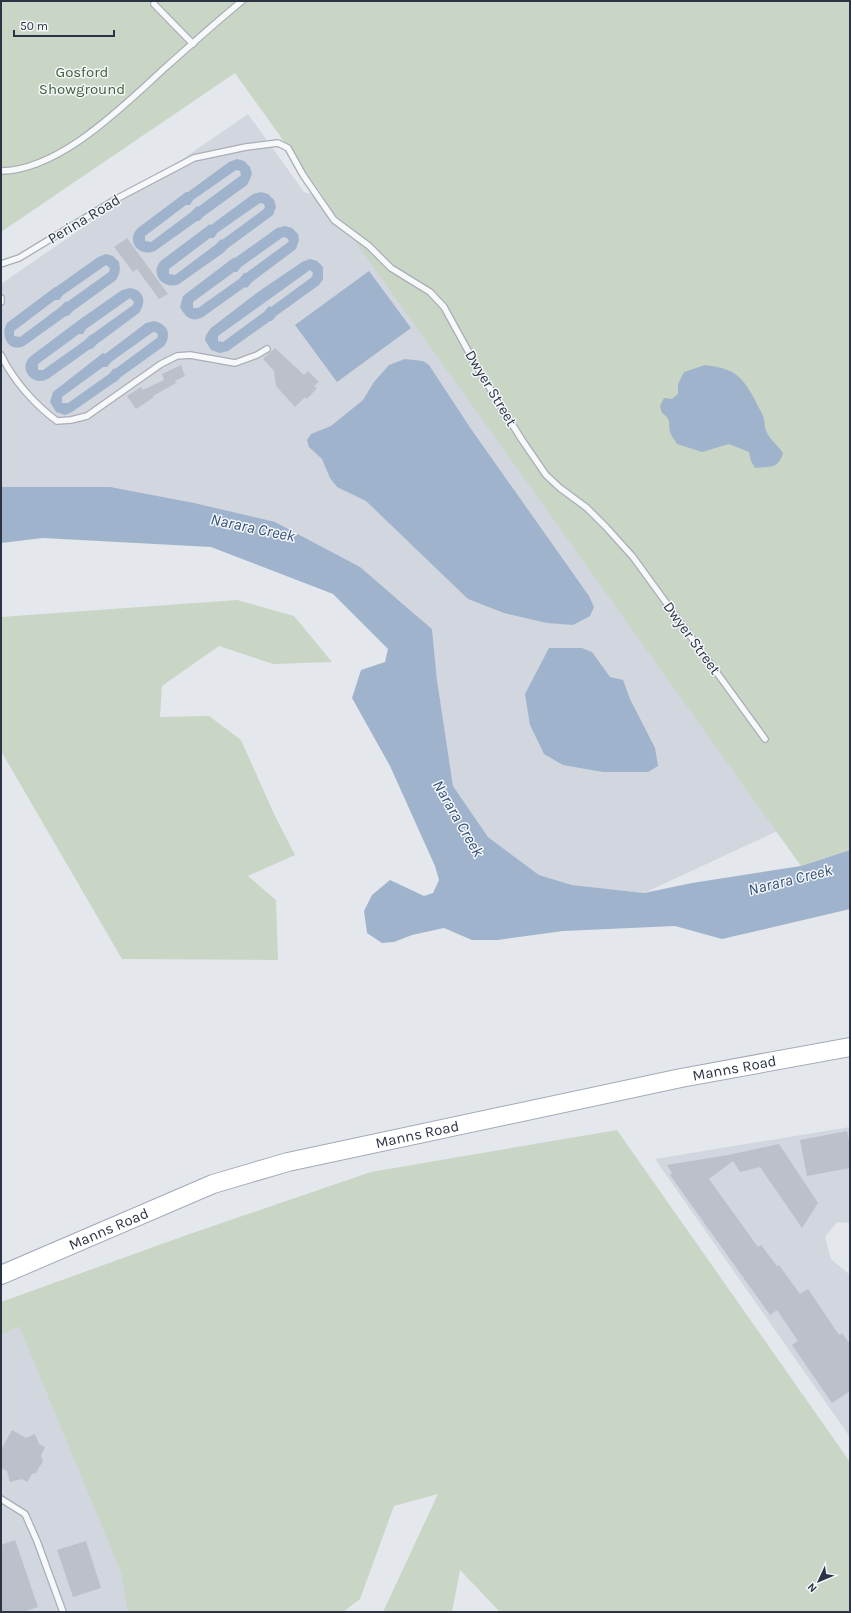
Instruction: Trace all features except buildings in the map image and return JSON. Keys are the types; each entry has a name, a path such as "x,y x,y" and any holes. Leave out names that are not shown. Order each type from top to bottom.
{"main road":[{"name":"Manns Road","path":"1,1275 213,1184 288,1162 681,1078 850,1047"}],"lane":[{"path":"1,171 22,168 57,154 102,124 242,1"},
{"path":"154,4 193,44"},
{"name":"Dwyer Street","path":"166,172 194,158 246,147 278,143 288,148 303,176 334,220 369,246 391,268 430,292 444,307 478,369 522,440 546,475 560,488 587,508 633,557 765,739"},
{"name":"Perina Road","path":"1,264 19,258 118,198 166,172"},
{"path":"1,355 17,381 46,413 57,421 71,420 87,416 161,364 177,356 190,355 236,363 257,355 267,349"},
{"path":"1,1499 25,1514 37,1541 63,1612"}],"shaded area":[{"path":"248,114 304,192 368,210 786,827 644,893 572,885 539,875 488,837 453,786 437,680 432,629 398,599 7,487 1,487 1,284"},
{"path":"850,1127 850,1223 837,1222 825,1237 831,1259 850,1275 850,1437 655,1159"},
{"path":"19,1325 149,1612 1,1612 1,1333"}],"green space":[{"name":"Gosford Showground","path":"1,1 850,1 850,850 801,866 235,73 1,232"},
{"path":"237,600 294,616 332,662 273,664 219,646 162,686 160,717 209,716 241,740 275,816 295,855 248,876 276,900 278,960 122,959 1,751 1,617"},
{"path":"617,1130 850,1462 850,1612 500,1612 460,1570 452,1612 383,1612 438,1494 394,1506 360,1599 343,1612 128,1612 121,1572 19,1326 1,1335 1,1302 184,1236 371,1172"}],"water":[{"path":"237,159 244,161 250,167 252,174 247,185 199,221 155,251 149,253 144,252 136,247 133,242 133,238 134,233 138,228 229,162","holes":["236,170 240,171 240,176 198,207 197,206 151,242 145,241 145,236 186,205 190,205 193,200"]},
{"path":"261,192 268,194 274,200 276,207 273,215 179,284 168,285 159,279 156,270 162,260 253,194","holes":["260,203 264,204 264,209 222,240 221,239 175,275 169,274 169,269 210,238 214,238 217,233"]},
{"path":"285,226 292,228 298,234 299,240 296,249 252,282 247,288 245,287 203,317 199,319 192,319 184,314 180,307 183,296 233,258 277,228","holes":["283,237 287,238 289,241 287,243 244,273 239,279 198,308 193,308 193,302 234,272 237,272 241,267"]},
{"path":"106,254 113,256 119,262 120,269 116,280 68,316 24,346 18,348 7,342 4,333 7,323 98,257","holes":["106,265 110,268 109,272 67,302 66,301 20,337 14,336 14,331 55,300 59,300 63,295"]},
{"path":"310,259 317,261 323,267 323,279 319,285 276,316 272,321 228,351 220,353 211,350 205,340 206,335 211,328 258,292 302,262","holes":["310,270 313,273 312,277 271,307 269,306 264,312 223,342 218,341 218,336"]},
{"path":"369,271 411,328 337,382 295,325"},
{"path":"130,288 135,289 141,294 143,297 143,305 139,313 92,349 48,379 42,381 37,380 28,375 26,366 27,361 31,356 122,290","holes":["130,298 134,302 133,305 90,335 84,341 43,370 38,370 38,364 79,334 83,334 86,329"]},
{"path":"154,321 159,322 165,327 168,338 164,346 116,382 72,412 65,415 56,412 50,402 53,392 103,353 105,354 146,323","holes":["153,332 157,333 157,338 115,369 114,368 109,374 68,403 62,403 62,397 103,367 107,367 111,362"]},
{"path":"405,359 423,361 429,365 471,429 589,596 594,607 590,616 573,625 547,623 504,613 468,599 366,501 337,487 330,478 322,459 309,447 307,440 311,434 331,426 363,400 374,382 389,365"},
{"path":"705,365 723,368 736,374 750,391 762,414 765,429 783,453 776,465 755,468 751,461 749,452 729,444 702,452 677,444 669,429 669,421 662,413 660,406 664,398 672,399 678,394 678,384 684,372"},
{"name":"Narara Creek","path":"1,487 110,487 194,503 275,522 360,567 432,629 437,680 453,786 488,837 539,875 572,885 644,893 692,883 801,866 850,850 850,909 722,939 675,926 563,931 498,940 472,940 444,928 412,935 394,942 382,943 367,933 364,911 372,895 390,880 424,896 433,893 439,880 435,866 390,766 352,698 361,670 385,662 388,649 333,594 211,547 43,538 1,543"},
{"path":"549,648 582,648 592,652 610,677 623,680 630,699 655,748 658,766 648,772 603,772 563,765 544,754 530,725 525,694"}]}
